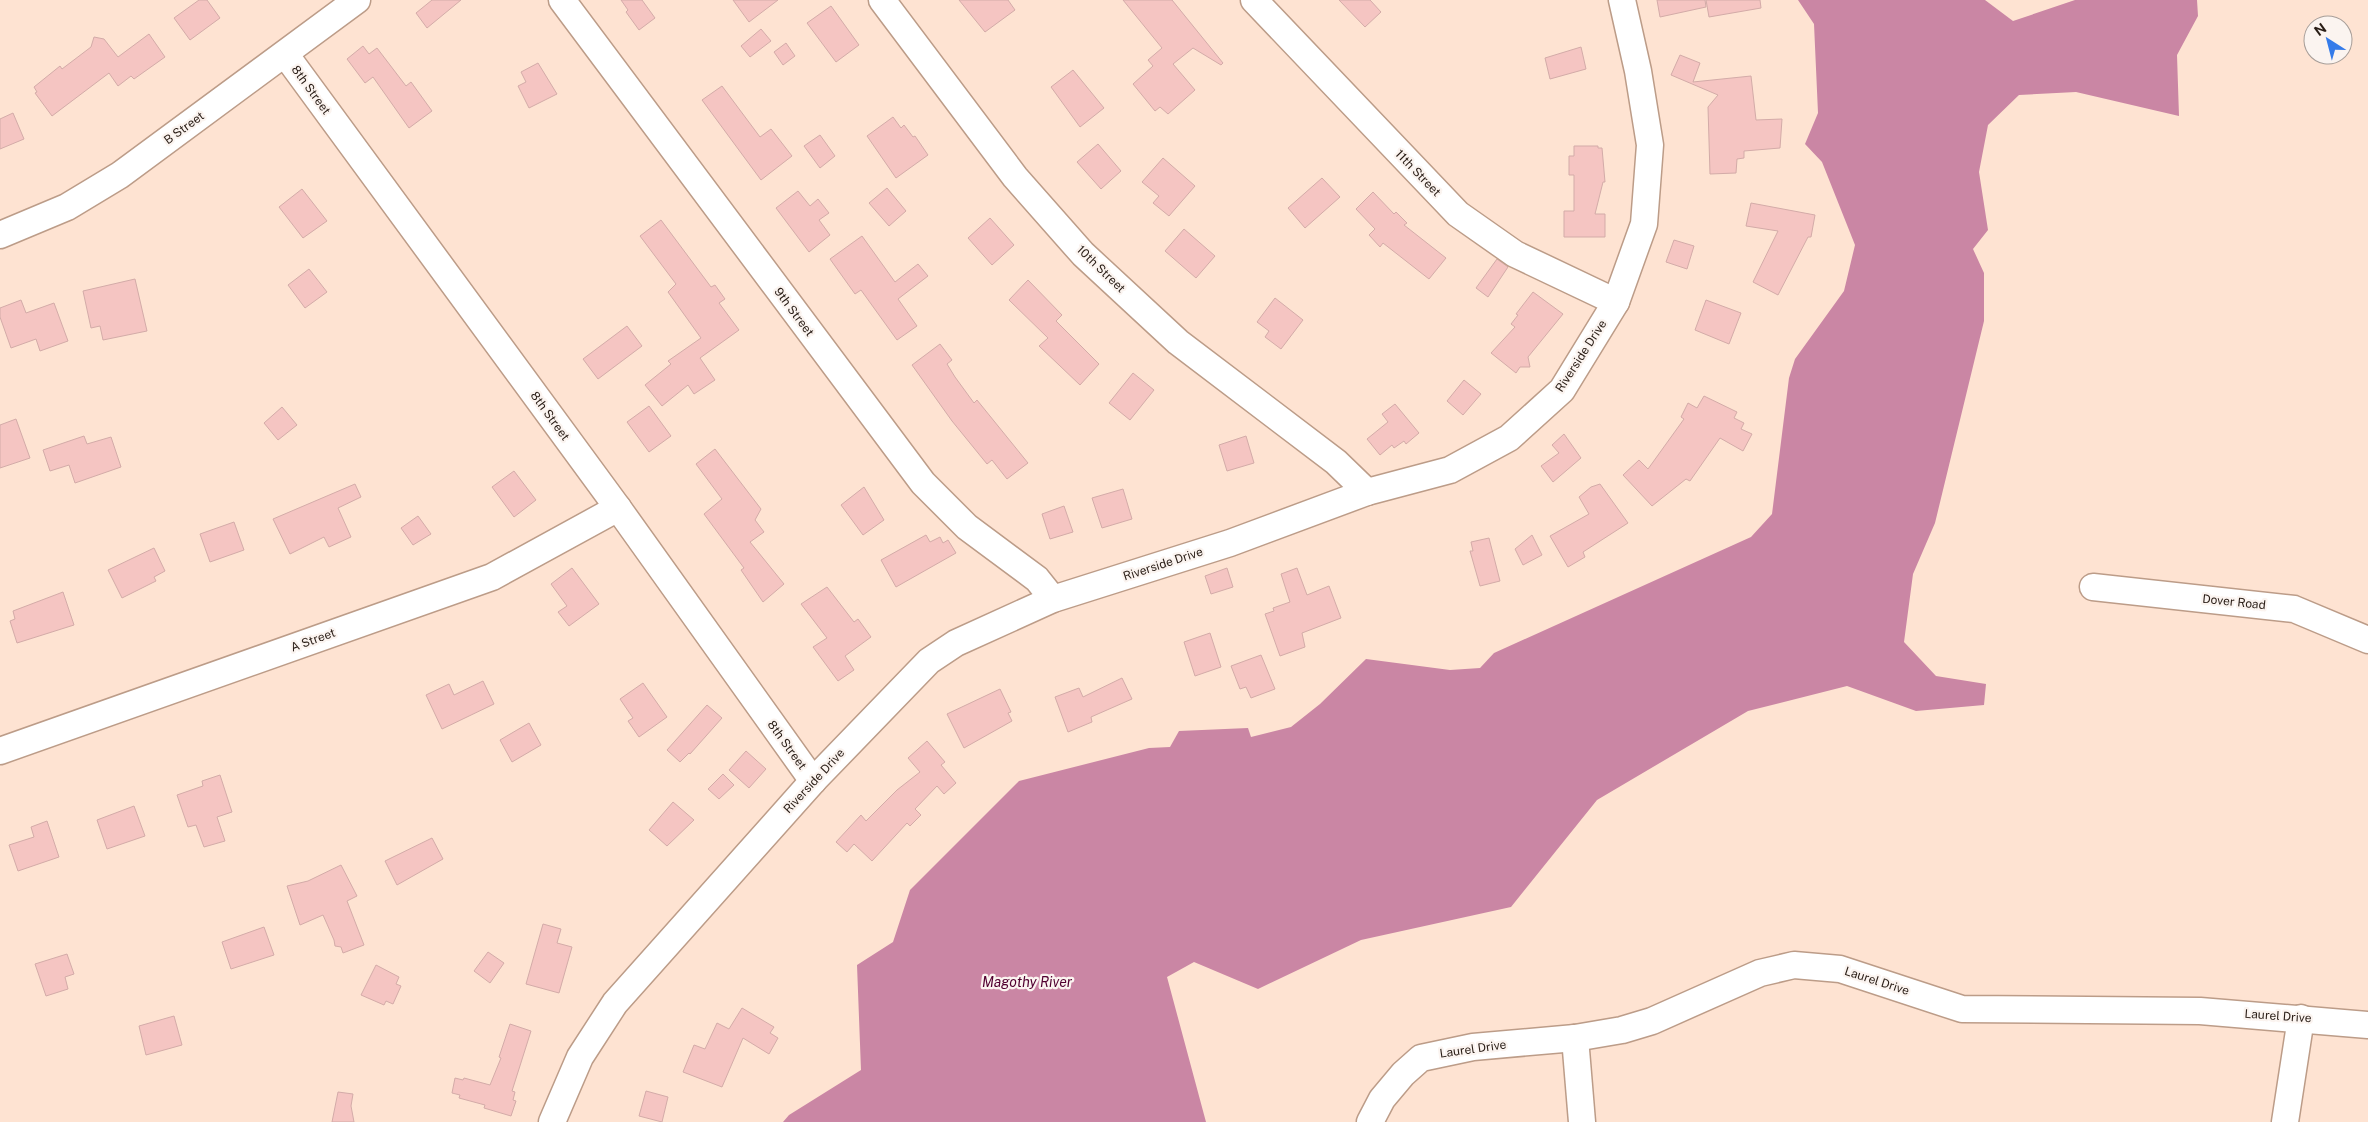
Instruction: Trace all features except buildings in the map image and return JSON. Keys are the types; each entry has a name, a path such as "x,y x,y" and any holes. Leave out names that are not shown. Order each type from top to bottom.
{"street":[{"name":"B Street","path":"0,235 67,207 120,175 357,0"},
{"name":"9th Street","path":"562,0 923,483 967,527 1037,579 1053,598"},
{"name":"10th Street","path":"882,0 1015,177 1083,254 1178,342 1336,462 1367,492"},
{"name":"11th Street","path":"1254,0 1458,214 1515,254 1616,302"},
{"name":"Riverside Drive","path":"552,1122 580,1057 615,1003 813,781 929,662 956,643 1053,598 1230,543 1367,492 1450,470 1508,438 1562,390 1616,302 1644,224 1650,145 1638,71 1622,0"},
{"name":"8th Street","path":"285,54 618,508 813,781"},
{"name":"A Street","path":"0,751 492,577 618,508"},
{"name":"Dover Road","path":"2093,587 2294,609 2368,640"},
{"name":"Laurel Drive","path":"1370,1122 1382,1099 1403,1074 1422,1058 1472,1047 1576,1038 1622,1030 1652,1021 1760,973 1794,965 1840,969 1962,1009 2200,1011 2368,1025"},
{"path":"2285,1122 2301,1018"},
{"path":"1576,1038 1582,1122"}],"water":[{"name":"Magothy River","path":"1798,0 1985,0 2013,21 2075,0 2197,0 2198,16 2177,55 2179,116 2076,92 2019,95 1988,125 1979,172 1988,230 1973,249 1984,273 1984,321 1935,523 1913,574 1904,642 1936,676 1986,684 1984,705 1916,711 1847,686 1748,711 1597,800 1511,907 1361,940 1258,989 1194,962 1167,977 1206,1122 783,1122 789,1115 861,1070 857,965 893,942 910,890 1019,781 1149,748 1170,747 1179,731 1248,728 1251,737 1291,727 1320,704 1366,659 1450,670 1480,668 1494,653 1751,537 1772,514 1789,378 1795,359 1844,291 1855,245 1822,162 1805,144 1818,113 1814,24"}]}
